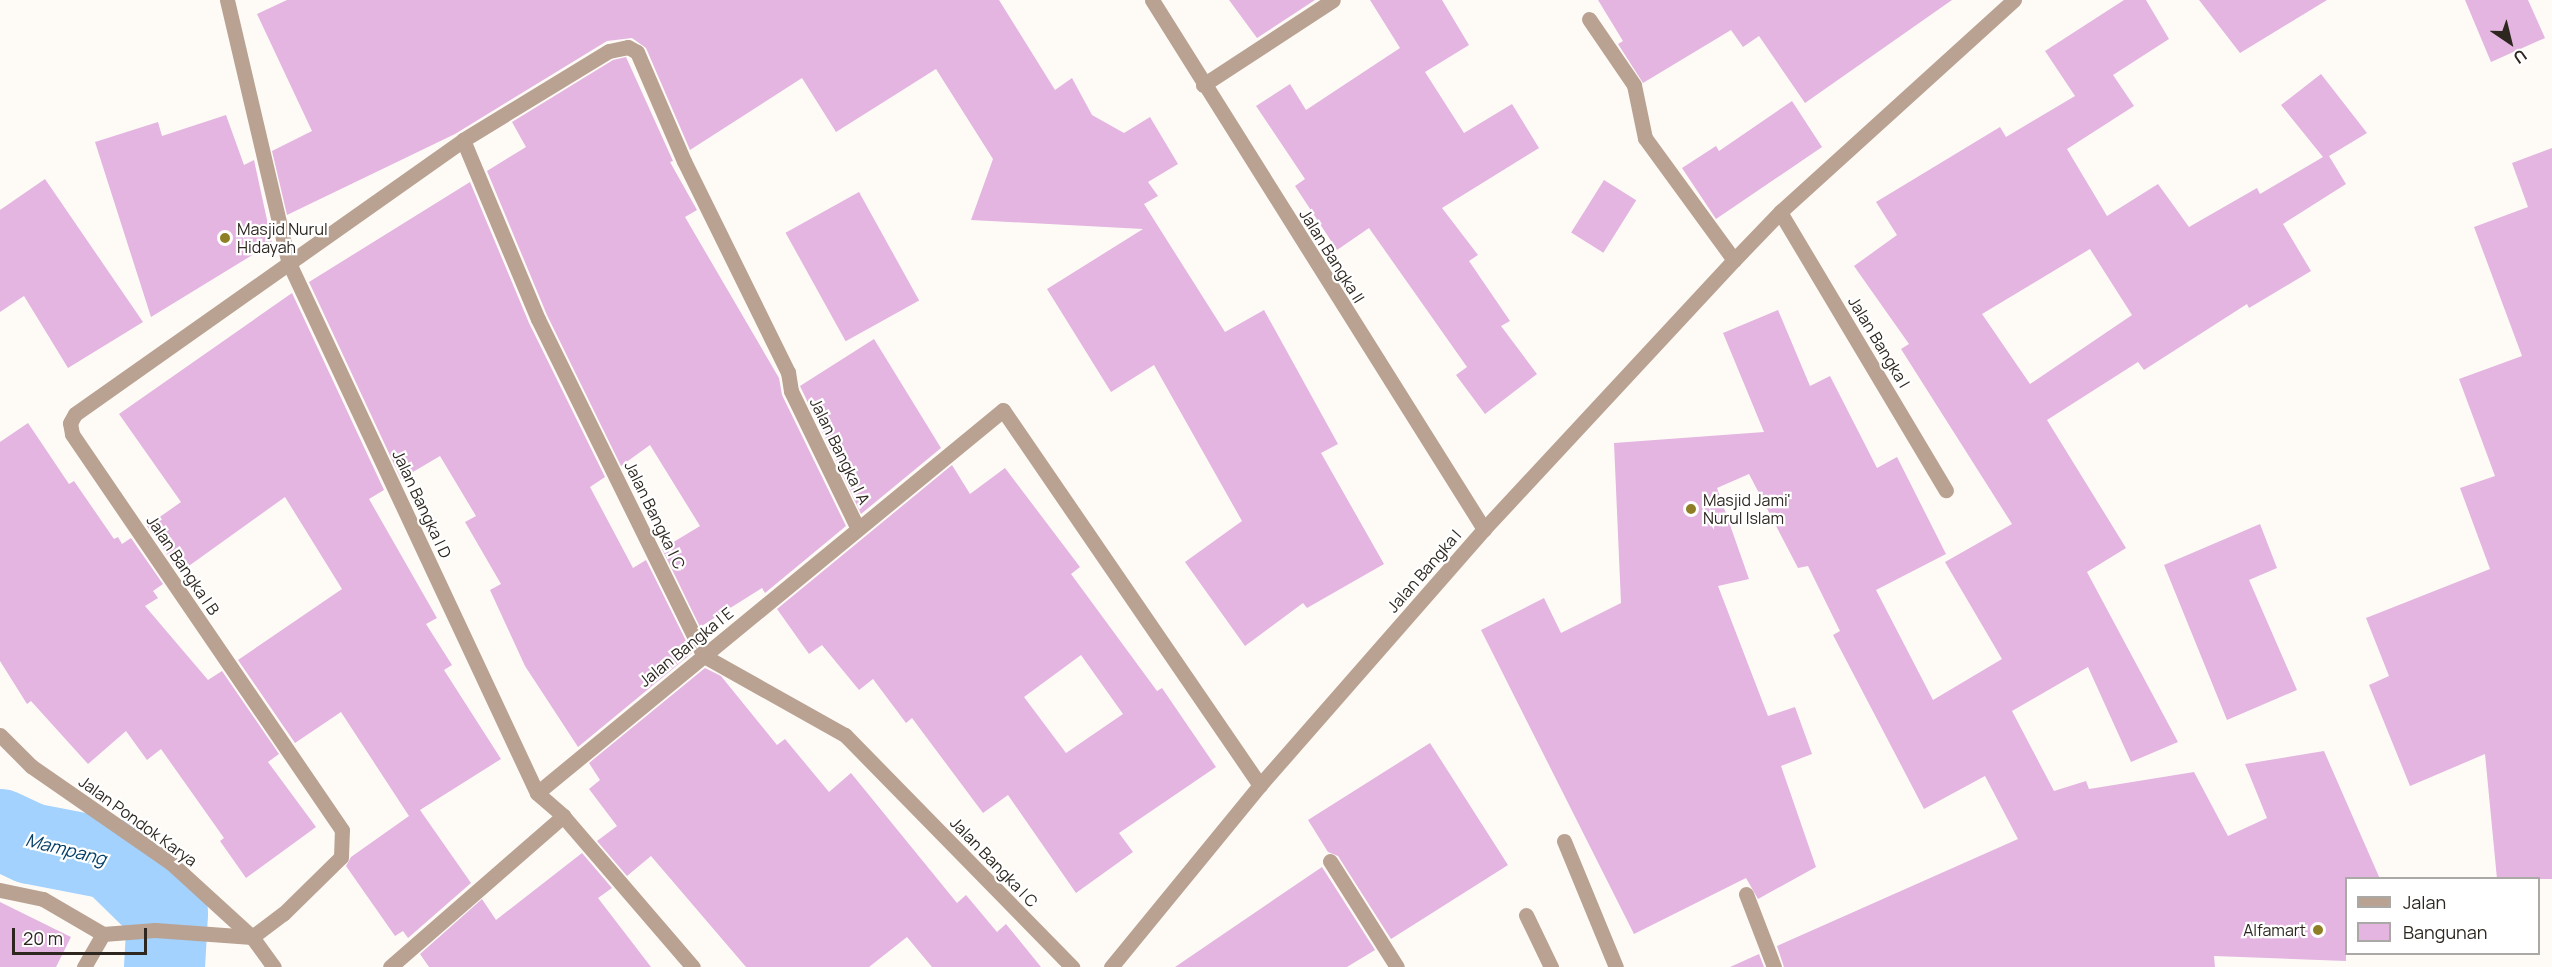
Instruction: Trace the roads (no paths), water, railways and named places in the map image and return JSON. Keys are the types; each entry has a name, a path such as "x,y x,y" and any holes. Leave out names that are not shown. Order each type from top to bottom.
{"street":[{"name":"Jalan Bangka I D","path":"227,0 288,261 537,793 563,816 693,967"},
{"name":"Jalan Bangka II","path":"1152,0 1203,85 1484,529"},
{"path":"1203,85 1333,0"},
{"name":"Jalan Bangka I","path":"1111,967 1260,786 1484,529 1734,260 1780,212 2014,0"},
{"path":"1589,19 1634,86 1645,138 1734,260"},
{"name":"Jalan Bangka I A","path":"464,140 609,51 628,47 637,52 684,161 788,372 791,391 858,529 1003,410 1260,786"},
{"path":"288,261 464,140"},
{"name":"Jalan Bangka I C","path":"464,140 538,319 704,656 845,735 1072,967"},
{"name":"Jalan Bangka I","path":"1780,212 1947,490"},
{"name":"Jalan Bangka I B","path":"252,937 284,914 341,857 342,830 72,434 70,423 75,414 288,261"},
{"name":"Jalan Bangka I E","path":"537,793 858,529"},
{"name":"Jalan Pondok Karya","path":"0,735 31,766 171,863 252,937 274,967"},
{"path":"390,967 563,816"},
{"path":"1564,841 1616,967"},
{"path":"1330,861 1397,967"},
{"path":"0,890 43,899 103,934 155,930 252,937"},
{"path":"1746,894 1774,967"},
{"path":"1526,915 1551,967"},
{"path":"84,967 103,934"}],"waterway":[{"name":"Mampang","path":"0,829 30,843 112,859 167,913 164,967"}],"place":[{"name":"Masjid Nurul Hidayah","path":"225,238"},
{"name":"Masjid Jami' Nurul Islam","path":"1691,509"},
{"name":"Alfamart","path":"2318,930"}]}
